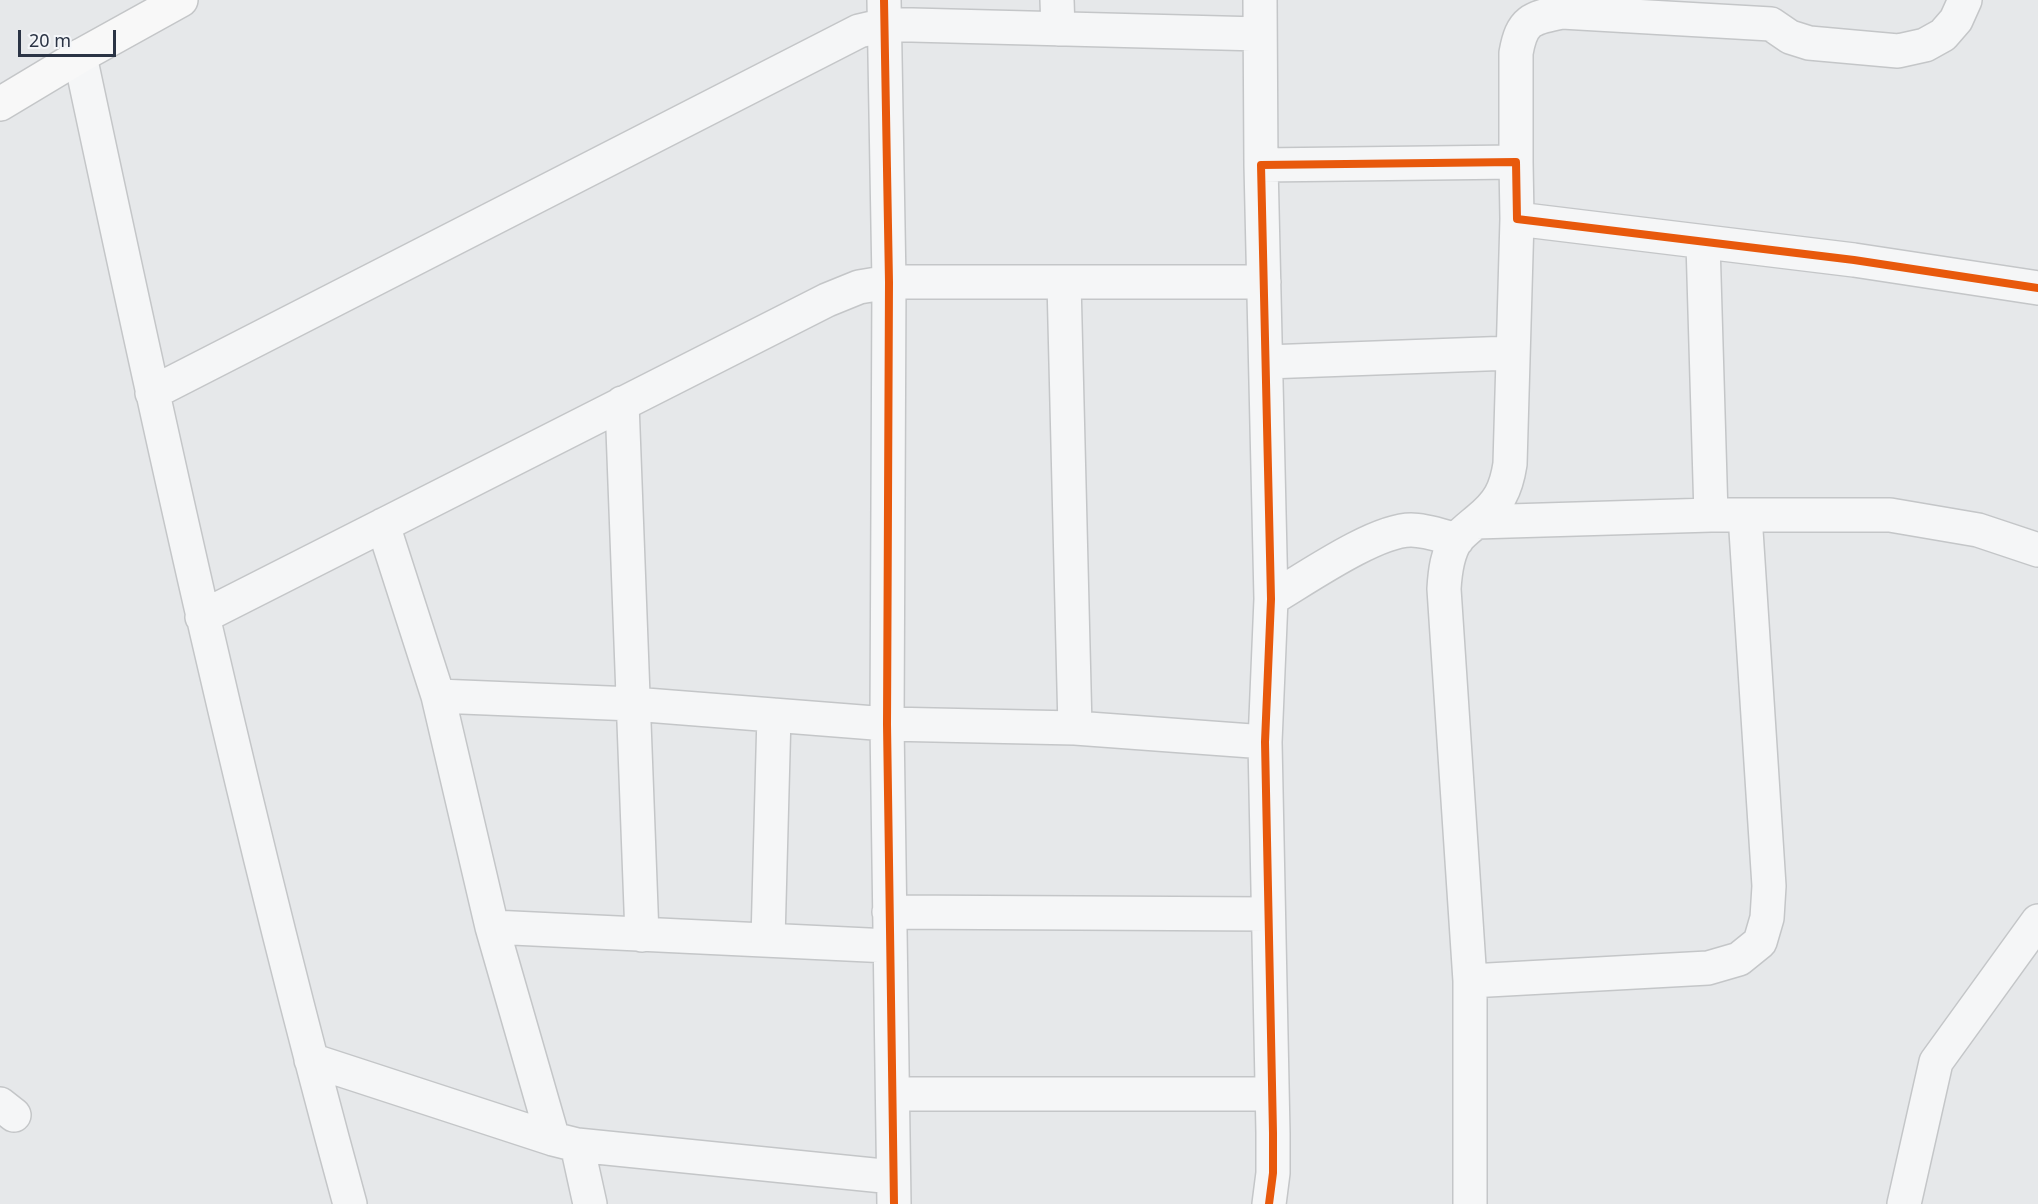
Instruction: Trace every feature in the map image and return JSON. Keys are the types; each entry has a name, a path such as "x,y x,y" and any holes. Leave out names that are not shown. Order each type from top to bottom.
{"main road":[{"path":"0,104 181,0"}],"street":[{"path":"1260,0 1261,165 1271,599 1265,742 1273,1173 1269,1204"},
{"path":"1470,1204 1470,981 1443,589 1450,553 1466,531 1494,506 1508,480 1517,219 1516,52 1520,35 1528,23 1562,12 1767,12 1790,37 1809,43 1898,51 1924,45 1943,35 1956,20 1965,0"},
{"path":"152,393 859,31 884,12 1058,15 1260,34"},
{"path":"311,1060 565,1142 894,1191 886,724 889,282 884,12"},
{"path":"80,56 202,616 311,1060 350,1204"},
{"path":"1261,165 1516,162"},
{"path":"1517,219 1854,260 2038,288"},
{"path":"1703,243 1711,515"},
{"path":"202,616 827,300 859,287 889,282 1264,282"},
{"path":"1064,282 1075,728"},
{"path":"1266,362 1512,353"},
{"path":"622,403 642,934"},
{"path":"1271,599 1364,545 1398,531 1412,530 1466,531 1711,515 1890,515 1978,530 2038,550"},
{"path":"1470,981 1708,968 1739,959 1760,942 1767,918 1769,886 1745,515"},
{"path":"382,525 438,696 492,927 565,1142 590,1204"},
{"path":"438,696 633,704 886,724 1075,728 1265,742"},
{"path":"768,940 774,715"},
{"path":"889,912 1268,914"},
{"path":"1904,1204 1936,1062 2038,921"},
{"path":"492,927 889,946"},
{"path":"893,1094 1272,1094"}],"cycle path":[{"path":"884,0 889,282 887,724 894,1204"},
{"path":"1269,1204 1273,1173 1273,1133 1265,742 1271,599 1261,165 1516,162 1517,219 1854,260 2038,288"}]}
